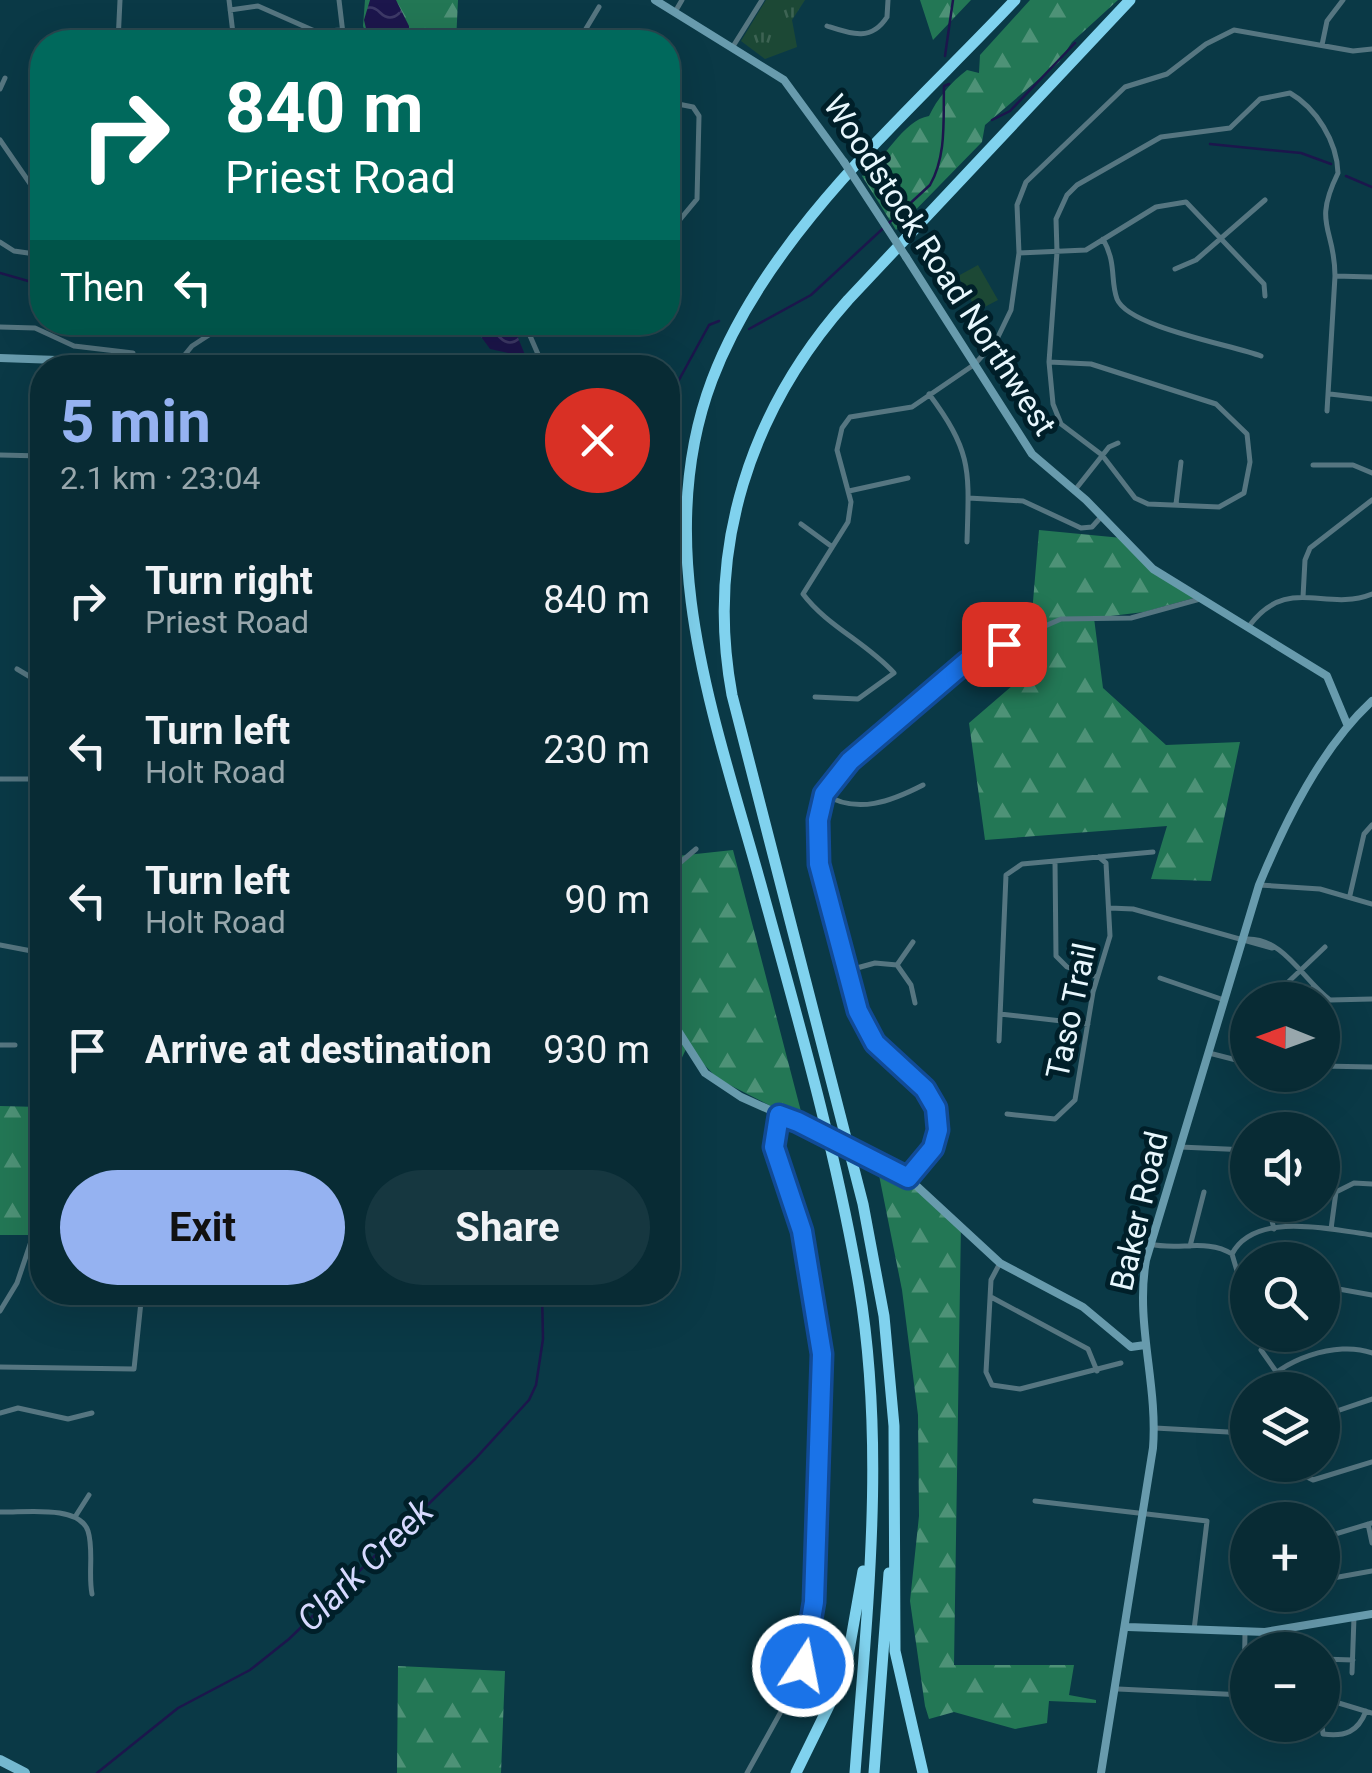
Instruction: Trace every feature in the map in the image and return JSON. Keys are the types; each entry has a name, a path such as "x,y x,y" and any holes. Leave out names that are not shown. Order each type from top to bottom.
{"highway":[{"path":"855,1773 876,1478 869,1363 855,1263 778,946 704,674 687,579 686,506 698,424 712,381 766,272 816,210 1014,0"},
{"path":"923,1773 896,1650 890,1368 875,1268 735,709 725,651 725,564 749,460 794,368 848,300 1130,0"},
{"path":"874,1773 895,1469"},
{"path":"796,1773 845,1673 876,1478"}],"main road":[{"path":"0,1760 26,1773"}],"street":[{"path":"119,30 120,0"},
{"path":"229,0 232,30"},
{"path":"339,0 340,30"},
{"name":"Woodstock Road Northwest","path":"655,0 674,15 769,68 797,94 1032,454 1075,490 1153,569 1326,676 1347,724"},
{"path":"674,15 682,0"},
{"path":"732,48 762,0"},
{"path":"827,26 855,35 872,33 885,22 888,0"},
{"path":"1322,45 1327,21 1343,0"},
{"path":"230,10 258,6 312,30"},
{"path":"586,30 600,7"},
{"path":"815,697 858,699 894,673 873,650 813,608 803,594 848,522 849,491 837,450 842,428 850,417 864,411 912,406 974,364 997,338 1011,310 1019,253 1017,205 1026,182 1125,88 1167,74 1206,44 1234,30 1352,52 1372,49"},
{"path":"0,89 5,78"},
{"path":"1049,362 1091,364 1200,397 1235,420 1247,434 1250,447 1244,493 1233,503 1219,507 1148,504 1135,498 1102,455 1066,431 1057,418 1049,362 1056,219 1067,195 1077,186 1161,136 1230,128 1260,98 1290,93 1311,107 1338,164 1325,198 1324,220 1335,276 1326,411"},
{"path":"680,104 693,107 699,116 698,194 680,220"},
{"path":"0,140 30,184"},
{"path":"1175,270 1196,260 1265,200"},
{"path":"1019,253 1086,250 1156,207 1186,202 1264,284 1265,296"},
{"path":"1104,239 1115,265 1116,296 1131,315 1262,356"},
{"path":"0,242 30,253"},
{"path":"1335,276 1372,277"},
{"path":"0,326 30,328"},
{"path":"51,335 74,346 133,353"},
{"path":"185,355 209,335"},
{"path":"0,358 30,358"},
{"path":"929,394 963,444 968,461 967,542"},
{"path":"1329,394 1372,399"},
{"path":"1075,490 1102,455 1118,443"},
{"path":"0,455 30,456"},
{"path":"1176,504 1182,462"},
{"path":"1312,465 1354,466 1372,473"},
{"path":"849,491 908,478"},
{"path":"968,498 1023,501 1080,528 1092,527 1101,516"},
{"path":"1303,597 1304,560 1310,548 1372,500"},
{"path":"801,524 831,546"},
{"path":"1249,626 1264,607 1303,597 1353,598 1372,594"},
{"path":"908,1178 933,1148 938,1130 936,1108 925,1089 867,1033 846,971 817,850 824,794 850,761 966,662 1061,619 1131,618 1203,598"},
{"path":"17,669 30,677"},
{"name":"Baker Road","path":"1101,1773 1146,1512 1155,1428 1141,1300 1150,1244 1227,1001 1259,885 1279,838 1347,724 1372,701"},
{"path":"0,779 30,779"},
{"path":"824,794 836,802 880,804 923,785"},
{"path":"1350,895 1364,834 1372,825"},
{"path":"680,863 696,849"},
{"path":"999,1041 1004,877 1019,865 1153,852"},
{"name":"Taso Trail","path":"1007,1114 1051,1120 1069,1110 1076,1094 1110,936 1106,864 1099,857"},
{"path":"1056,862 1056,956 1066,967 1098,978"},
{"path":"1259,885 1350,895 1372,904"},
{"path":"1110,908 1126,907 1272,948 1288,956 1311,982"},
{"path":"897,966 913,942"},
{"path":"0,945 30,951"},
{"path":"1288,982 1325,946"},
{"path":"846,971 875,963 897,966 911,985 916,1004"},
{"path":"1160,978 1227,1001"},
{"path":"1340,1001 1372,999"},
{"path":"1000,1014 1088,1024"},
{"path":"680,1034 705,1073 779,1115 881,1161 908,1178 1000,1263 1083,1307 1131,1347 1145,1345"},
{"path":"0,1045 15,1045"},
{"path":"1209,1052 1230,1058"},
{"path":"1340,1066 1372,1067"},
{"path":"747,1773 799,1678 814,1602 822,1354 802,1231 774,1147 779,1115"},
{"path":"1178,1147 1230,1149"},
{"path":"1331,1230 1336,1192 1354,1184 1372,1184"},
{"path":"1190,1246 1204,1192"},
{"path":"1272,1222 1274,1229"},
{"path":"1244,1242 1274,1229 1372,1235"},
{"path":"0,1311 16,1283 30,1243"},
{"path":"1150,1244 1173,1250 1213,1245 1230,1253"},
{"path":"1000,1263 991,1280 986,1372 992,1385 1020,1389 1121,1363"},
{"path":"1340,1289 1372,1295"},
{"path":"991,1298 1003,1300 1034,1324 1088,1349 1097,1370"},
{"path":"0,1367 134,1369 141,1305"},
{"path":"1262,1352 1276,1370 1333,1351 1372,1353"},
{"path":"1340,1410 1372,1399"},
{"path":"0,1413 18,1408 68,1419 92,1413"},
{"path":"1155,1428 1230,1433"},
{"path":"1340,1472 1372,1462"},
{"path":"75,1517 89,1495"},
{"path":"1036,1501 1096,1512 1146,1512 1207,1521 1194,1630"},
{"path":"0,1512 75,1517 89,1533 92,1594"},
{"path":"1340,1533 1370,1524 1372,1543"},
{"path":"1340,1577 1372,1572"},
{"path":"1128,1627 1277,1631 1372,1614"},
{"path":"1352,1673 1354,1617"},
{"path":"1340,1660 1353,1660"},
{"path":"1118,1689 1230,1696"},
{"path":"1340,1703 1369,1712 1359,1725 1340,1735"}],"green space":[{"path":"365,0 458,0 457,30 364,30"},
{"path":"766,0 805,0 792,20 797,47 765,59 741,41"},
{"path":"920,0 971,0 933,40"},
{"path":"1030,0 1118,0 1072,42 1059,62 985,125 982,142 896,230 862,176 902,133 929,116 940,97 961,75 967,70 979,73 980,55"},
{"path":"978,265 998,300 977,311 958,276"},
{"path":"1039,530 1122,538 1154,569 1201,596 1144,612 1094,618 1103,688 1166,745 1240,742 1211,881 1151,879 1167,826 985,840 969,723 1027,673"},
{"path":"733,850 804,1123 718,1079 687,1047 680,1062 680,856"},
{"path":"0,1106 30,1107 30,1235 0,1235"},
{"path":"875,1155 961,1222 954,1665 1074,1665 1069,1695 1096,1703 1049,1701 1047,1723 1015,1729 954,1712 929,1719 925,1706 910,1601 919,1516 918,1415 902,1290"},
{"path":"398,1666 505,1671 501,1773 397,1773"}],"water":[{"path":"370,0 396,0 409,30 366,30 364,20"},
{"path":"480,335 517,335 525,355 509,355 490,349"}],"waterway":[{"name":"Clark Creek","path":"945,56 953,0"},
{"path":"992,120 1010,111 1075,43"},
{"name":"Clark Creek","path":"749,329 811,295 930,185 942,149 944,86 949,84"},
{"path":"1210,144 1301,153 1331,164"},
{"path":"1346,176 1372,187"},
{"path":"0,273 30,282"},
{"name":"Clark Creek","path":"680,378 709,325 719,321"},
{"name":"Clark Creek","path":"97,1773 178,1708 250,1670 289,1639 476,1458 529,1400 536,1385 543,1339 542,1305"}],"route":[{"path":"803,1666 814,1602 823,1371 800,1220 774,1147 776,1124 779,1115 798,1122 908,1178 933,1148 938,1130 932,1098 885,1055 867,1033 858,1011 819,864 818,820 824,794 850,761 966,662 1004,644"}]}
